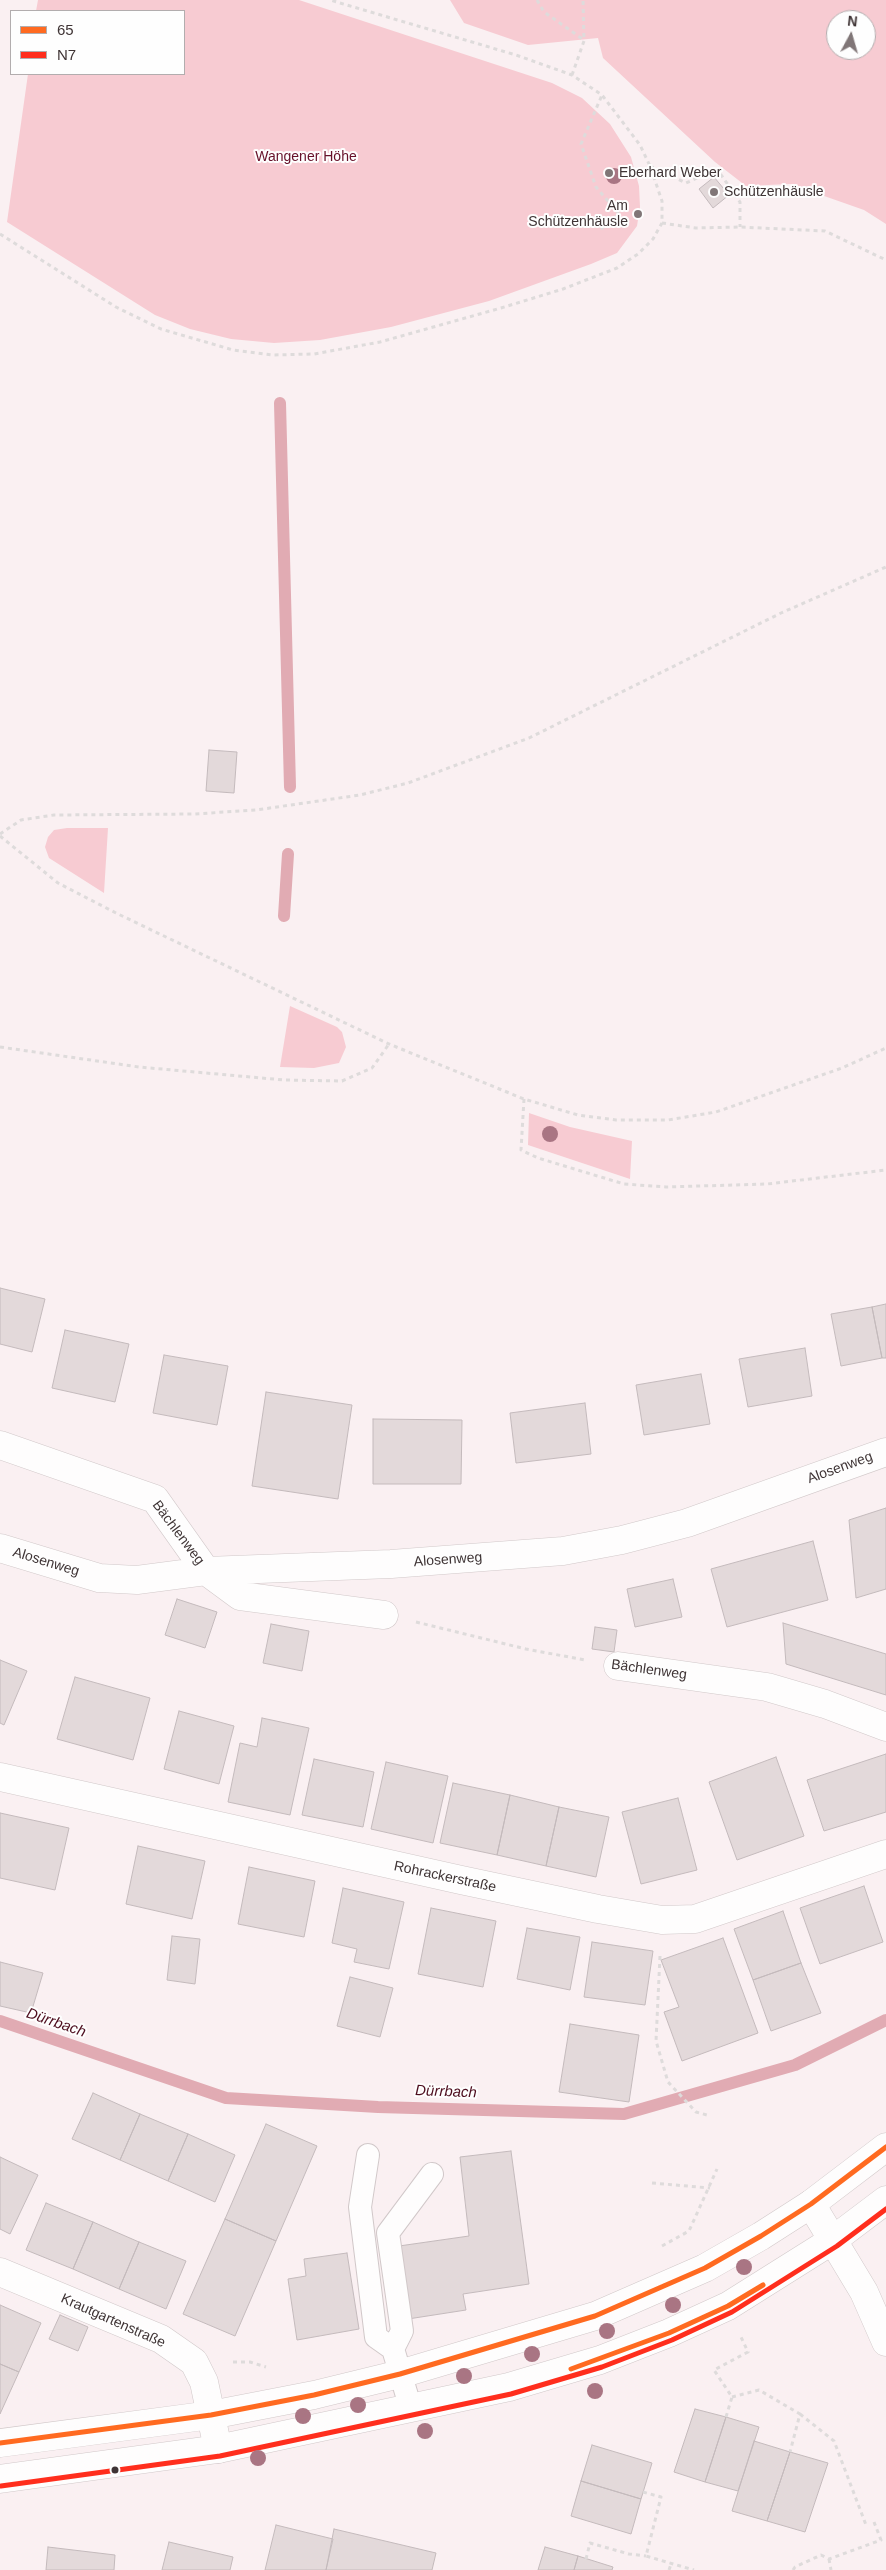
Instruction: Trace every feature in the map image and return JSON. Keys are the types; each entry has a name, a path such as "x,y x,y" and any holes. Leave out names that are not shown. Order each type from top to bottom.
{"street":[{"name":"Bächlenweg","path":"0,1445 155,1499 206,1572 240,1596 397,1618"},
{"name":"Alosenweg","path":"0,1548 99,1578 137,1580 206,1572 390,1564 563,1551 622,1540 687,1523 886,1452"},
{"name":"Bächlenweg","path":"618,1666 767,1687 825,1704 886,1727"},
{"name":"Rohrackerstraße","path":"0,1777 432,1874 598,1909 662,1920 695,1920 886,1854"},
{"path":"0,2443 211,2414 314,2395 396,2362 595,2316 705,2268 811,2204 886,2147"},
{"path":"0,2479 218,2449 509,2387 600,2360 669,2333 728,2306 833,2240 886,2200"},
{"path":"811,2204 864,2292 886,2342"},
{"name":"Krautgartenstraße","path":"0,2272 161,2339 194,2362 204,2382 218,2449"}],"lane":[{"path":"368,2155 360,2207 376,2336 396,2362 411,2409"},
{"path":"396,2362 402,2331 388,2233 432,2174"}],"path":[{"path":"0,234 116,307 161,330 233,350 272,355 314,354 380,342 563,289 617,268 638,254 653,239 662,223 662,201 650,166 640,145 602,95 572,75 516,55 330,0"},
{"path":"537,0 544,12 584,41"},
{"path":"572,75 584,41 583,0"},
{"path":"601,229 619,214 596,187 581,144 602,95"},
{"path":"650,166 686,183 717,169 740,202 740,227"},
{"path":"662,223 696,228 740,227 825,231 886,260"},
{"path":"886,567 781,613 529,738 408,783 360,795 256,810 165,815 54,815 21,820 0,835 66,887 116,913 389,1044 524,1099 578,1115 616,1120 668,1120 716,1112 842,1068 886,1048"},
{"path":"0,1047 139,1067 284,1080 342,1081 372,1068 389,1044"},
{"path":"524,1099 521,1150 538,1158 624,1184 666,1187 767,1184 886,1170"},
{"name":"Bächlenweg","path":"397,1618 526,1649 618,1666"},
{"path":"662,1920 656,2041 668,2082 696,2112 707,2115"},
{"path":"655,2250 689,2232 717,2169"},
{"path":"652,2183 710,2188"},
{"path":"732,2397 714,2370 748,2352"},
{"path":"732,2397 758,2390 800,2414 834,2441 866,2525"},
{"path":"726,2417 732,2397"},
{"path":"790,2452 800,2414"},
{"path":"643,2492 661,2497 646,2556"},
{"path":"828,2559 881,2540 874,2522"},
{"path":"586,2559 590,2543 694,2570"},
{"path":"794,2570 795,2566 821,2555 828,2559 831,2570"},
{"path":"669,2570 671,2564"}],"green space":[{"name":"Wangener Höhe","path":"38,0 299,0 552,83 582,98 610,124 631,157 639,186 640,207 637,226 617,253 591,264 489,301 391,327 320,340 274,343 231,339 190,329 155,315 7,222 28,75 185,75 185,10 36,10"},
{"path":"450,0 886,0 886,224 864,210 790,184 746,186 715,162 603,58 598,38 528,45 464,23"},
{"path":"67,828 108,828 104,893 49,858 45,847 48,837 54,830"},
{"path":"290,1006 337,1027 342,1032 346,1047 339,1063 314,1068 280,1067"},
{"path":"529,1113 570,1127 632,1141 630,1179 528,1145"}],"building":[{"name":"Schützenhäusle","path":"714,177 729,195 713,208 699,189"},
{"path":"209,750 237,752 234,793 206,791"},
{"path":"0,1288 45,1299 32,1352 0,1344"},
{"path":"886,1304 886,1358 882,1358 872,1307"},
{"path":"872,1307 882,1358 841,1366 831,1314"},
{"path":"65,1330 129,1344 115,1402 52,1388"},
{"path":"805,1348 812,1396 748,1407 739,1359"},
{"path":"164,1355 228,1366 217,1425 153,1413"},
{"path":"701,1374 710,1424 644,1435 636,1385"},
{"path":"266,1392 352,1405 338,1499 252,1486"},
{"path":"585,1403 591,1454 516,1463 510,1413"},
{"path":"373,1419 462,1420 461,1484 373,1484"},
{"path":"886,1508 886,1589 856,1598 849,1520"},
{"path":"813,1541 828,1600 727,1627 711,1569"},
{"path":"673,1579 682,1617 635,1627 627,1589"},
{"path":"177,1599 217,1612 205,1648 165,1635"},
{"path":"783,1623 886,1654 886,1695 786,1664"},
{"path":"271,1624 309,1631 302,1671 263,1663"},
{"path":"595,1627 617,1630 614,1652 592,1649"},
{"path":"0,1660 27,1671 4,1725 0,1723"},
{"path":"75,1677 150,1698 133,1760 57,1739"},
{"path":"179,1711 234,1726 219,1784 164,1769"},
{"path":"262,1718 309,1728 290,1815 228,1802 240,1743 257,1747"},
{"path":"886,1754 886,1812 824,1831 807,1780"},
{"path":"776,1757 804,1836 737,1860 709,1782"},
{"path":"314,1759 374,1772 363,1827 302,1815"},
{"path":"386,1762 448,1776 433,1843 371,1829"},
{"path":"453,1783 510,1795 497,1855 440,1843"},
{"path":"510,1795 559,1807 546,1866 497,1855"},
{"path":"678,1798 697,1870 641,1884 622,1812"},
{"path":"559,1807 609,1817 596,1877 546,1866"},
{"path":"0,1813 69,1828 55,1890 0,1878"},
{"path":"138,1846 205,1861 192,1919 126,1904"},
{"path":"249,1867 315,1881 304,1937 238,1924"},
{"path":"864,1886 883,1942 820,1964 800,1908"},
{"path":"343,1888 404,1902 389,1969 354,1962 357,1949 332,1943"},
{"path":"431,1908 496,1921 483,1987 418,1974"},
{"path":"783,1911 801,1963 753,1980 734,1929"},
{"path":"527,1928 580,1937 570,1990 517,1979"},
{"path":"172,1936 200,1939 195,1984 167,1980"},
{"path":"723,1938 758,2033 682,2061 664,2012 679,2007 661,1960"},
{"path":"592,1942 653,1951 645,2005 584,1997"},
{"path":"0,1962 43,1973 31,2013 0,2006"},
{"path":"801,1963 821,2013 771,2031 753,1980"},
{"path":"350,1977 393,1988 380,2037 337,2026"},
{"path":"570,2024 639,2035 629,2102 559,2092"},
{"path":"93,2093 140,2114 120,2160 72,2139"},
{"path":"140,2114 188,2134 168,2181 120,2160"},
{"path":"266,2124 317,2146 276,2241 225,2219"},
{"path":"188,2134 235,2155 215,2202 168,2181"},
{"path":"511,2151 529,2284 463,2294 466,2310 408,2319 399,2246 469,2236 460,2157"},
{"path":"0,2157 38,2175 10,2234 0,2229"},
{"path":"46,2203 93,2222 73,2269 26,2250"},
{"path":"225,2219 276,2241 235,2336 183,2314"},
{"path":"93,2222 139,2242 119,2289 73,2269"},
{"path":"139,2242 186,2261 166,2309 119,2289"},
{"path":"347,2253 359,2329 297,2340 288,2279 306,2276 304,2259"},
{"path":"0,2305 41,2323 19,2372 0,2364"},
{"path":"60,2315 88,2327 78,2351 49,2339"},
{"path":"0,2364 19,2372 0,2414"},
{"path":"695,2409 726,2417 705,2482 674,2472"},
{"path":"726,2417 759,2427 738,2491 705,2482"},
{"path":"754,2441 790,2452 767,2521 732,2511"},
{"path":"592,2445 652,2463 641,2499 581,2481"},
{"path":"790,2452 828,2463 805,2532 767,2521"},
{"path":"581,2481 641,2499 631,2534 571,2516"},
{"path":"276,2525 333,2539 326,2570 265,2570"},
{"path":"334,2529 436,2553 432,2570 326,2570"},
{"path":"169,2542 233,2557 230,2570 162,2570"},
{"path":"48,2547 115,2555 114,2570 46,2570"},
{"path":"545,2547 578,2556 574,2570 538,2570"},
{"path":"578,2556 613,2567 612,2570 574,2570"}],"waterway":[{"path":"280,403 290,787"},
{"path":"284,916 288,854"},
{"name":"Dürrbach","path":"0,2021 226,2098 378,2107 624,2114 795,2065 886,2020"}],"transit line":[{"name":"65","path":"0,2443 211,2415 314,2395 400,2374 595,2316 705,2268 761,2236 811,2204 886,2147"},
{"name":"N7","path":"1,2486 220,2456 511,2394 602,2367 672,2340 732,2312 837,2246 886,2209"},
{"name":"65","path":"571,2369 669,2333 728,2306 763,2285"}],"place":[{"name":"Eberhard Weber","path":"609,173"},
{"name":"Schützenhäusle","path":"714,192"},
{"name":"Am Schützenhäusle","path":"638,214"}]}
